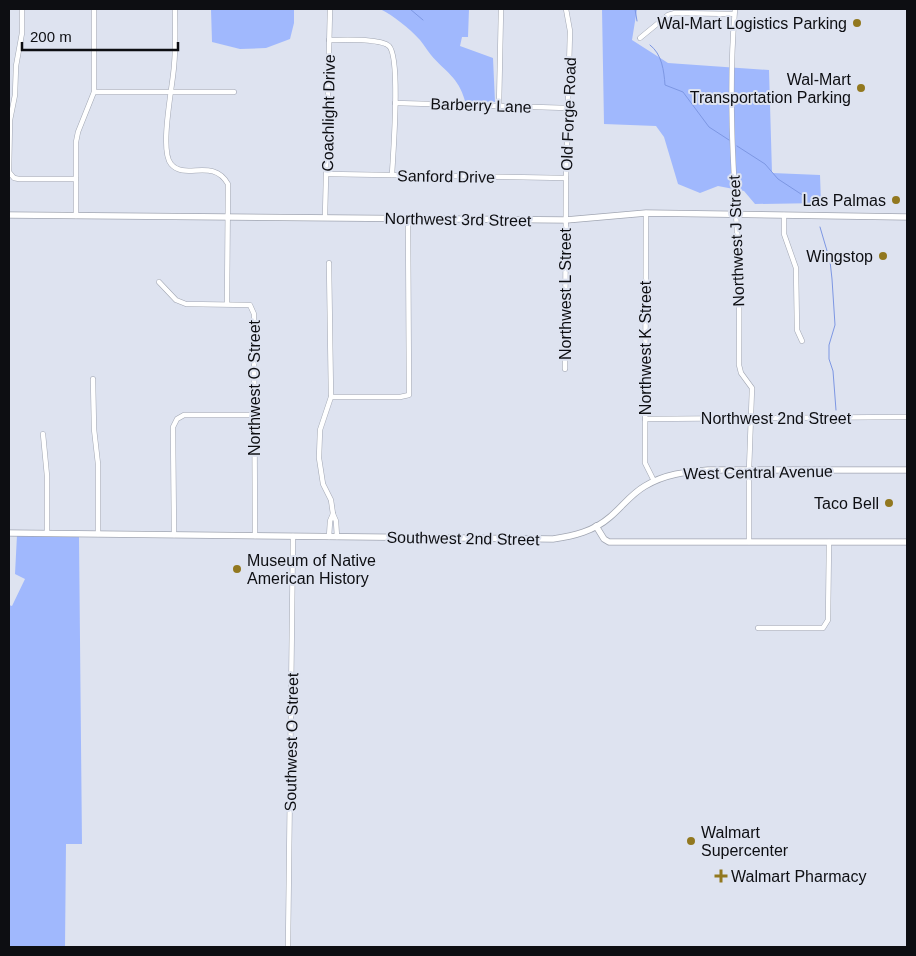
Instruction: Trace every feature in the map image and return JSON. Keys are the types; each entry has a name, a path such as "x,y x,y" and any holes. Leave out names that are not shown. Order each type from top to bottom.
{"street":[{"path":"22,9 22,33 16,66 15,95 10,120 9,172 14,178 76,179"},
{"path":"76,216 76,142 78,132 94,92 94,9"},
{"name":"Northwest O Street","path":"175,9 174,65 167,124 167,155 171,164 180,170 216,171 224,176 228,184 227,304 250,306 254,314 255,536"},
{"name":"Coachlight Drive","path":"325,217 330,9"},
{"path":"499,106 501,9"},
{"name":"Old Forge Road","path":"566,9 570,31 566,220"},
{"path":"640,38 668,15 675,12 735,11"},
{"name":"Northwest J Street","path":"735,11 731,80 735,215 738,247 740,365 741,373 752,388 749,542"},
{"path":"329,40 377,41 389,46 394,54 396,65 392,175"},
{"path":"94,92 234,92"},
{"name":"Barberry Lane","path":"395,103 568,108"},
{"name":"Sanford Drive","path":"327,174 566,178"},
{"name":"Northwest 3rd Street","path":"9,215 566,220 646,213 907,217"},
{"name":"Northwest K Street","path":"646,213 645,463 654,481"},
{"path":"784,215 784,234 796,268 797,330 802,341"},
{"path":"331,397 400,397 408,395 408,218"},
{"name":"Northwest L Street","path":"565,369 566,220"},
{"path":"329,263 331,397 320,430 319,458 320,473 331,500 337,536"},
{"path":"159,282 176,300 186,304 227,304"},
{"path":"93,379 94,429 98,464 98,534"},
{"path":"174,535 173,427 177,419 184,415 254,415"},
{"name":"Northwest 2nd Street","path":"645,419 907,417"},
{"path":"43,434 47,476 47,533"},
{"name":"West Central Avenue","path":"596,526 609,518 637,492 654,481 682,472 907,470"},
{"path":"330,536 330,521 333,514"},
{"path":"596,526 604,539 610,542 907,542"},
{"name":"Southwest 2nd Street","path":"9,533 553,539 569,537 596,526"},
{"name":"Southwest O Street","path":"288,947 293,536"},
{"path":"758,628 824,628 828,620 829,542"}],"shaded area":[{"path":"211,9 294,9 294,23 290,39 266,48 240,49 212,42"},
{"path":"380,9 469,9 468,37 462,37 460,46 493,58 495,102 465,101 455,80 431,55 420,40 391,15"},
{"path":"602,9 637,9 632,40 668,63 769,70 772,173 820,175 821,203 755,204 744,191 718,186 700,193 678,184 664,137 656,126 604,124"},
{"path":"17,535 79,537 82,844 66,844 65,947 9,947 9,605 12,606 25,579 15,574"}],"waterway":[{"path":"410,9 423,20"},
{"path":"635,9 637,21"},
{"path":"650,45 660,58 665,85 683,92 709,127 729,140"},
{"path":"737,146 765,164 778,179 804,196"},
{"path":"820,227 830,261 832,279 835,325 829,345 829,359 833,371 836,410"}],"place":[{"name":"Wal-Mart Logistics Parking","path":"857,23"},
{"name":"Wal-Mart Transportation Parking","path":"861,88"},
{"name":"Las Palmas","path":"896,200"},
{"name":"Wingstop","path":"883,256"},
{"name":"Taco Bell","path":"889,503"},
{"name":"Museum of Native American History","path":"237,569"},
{"name":"Walmart Supercenter","path":"691,841"},
{"name":"Walmart Pharmacy","path":"721,876"}]}
